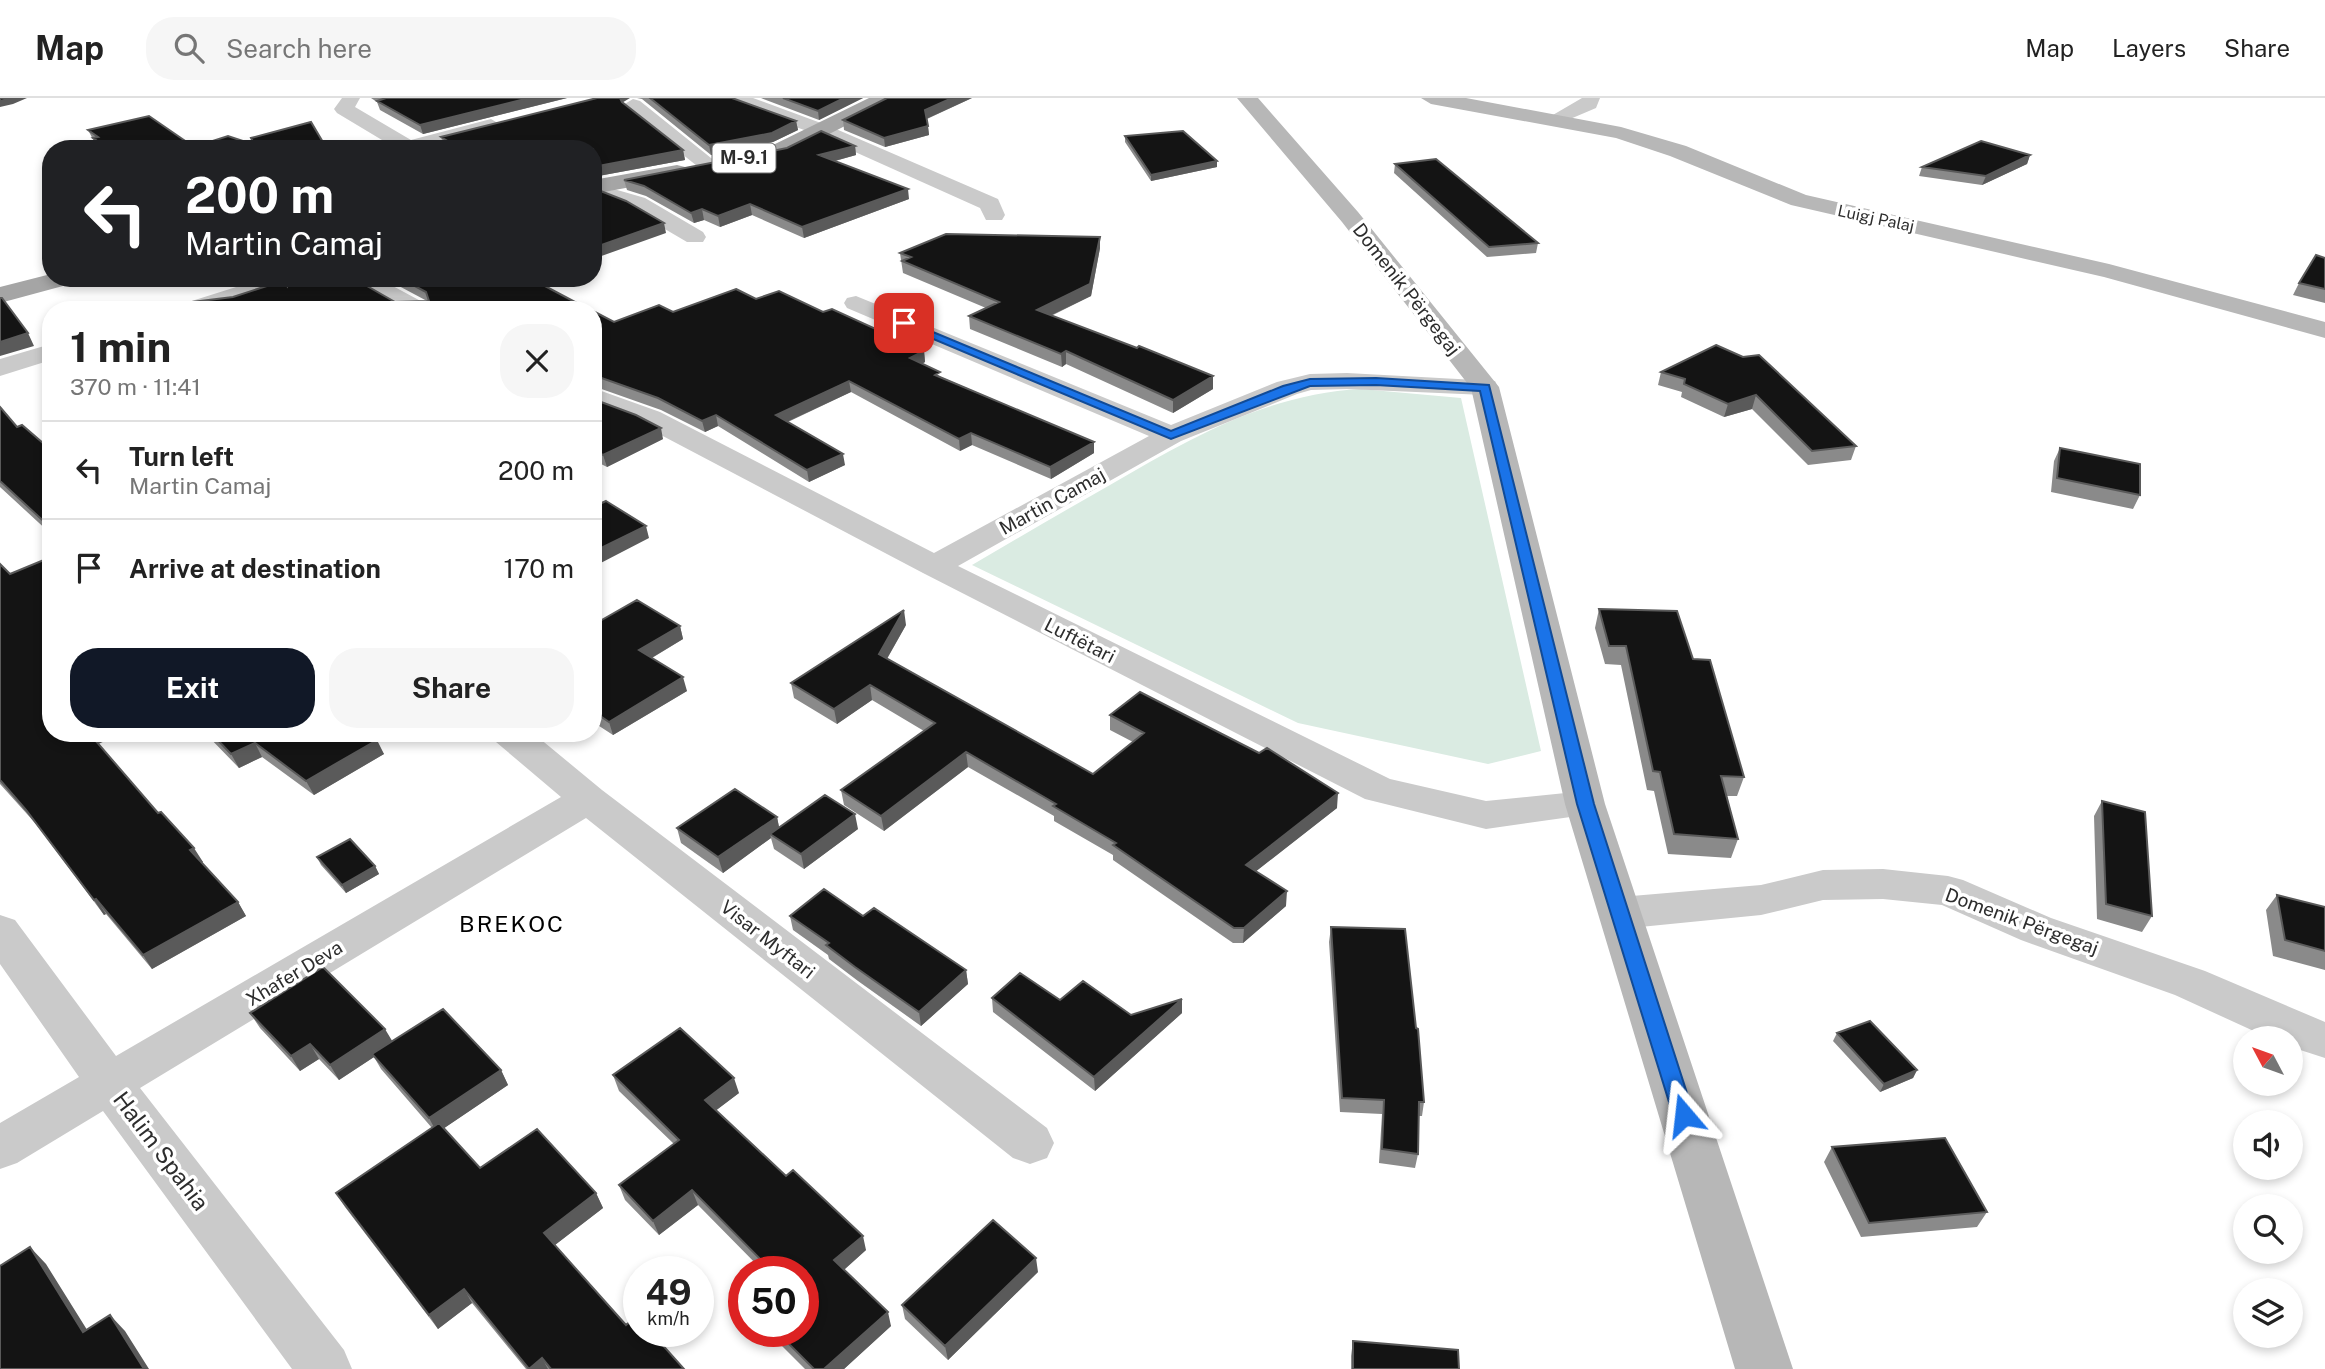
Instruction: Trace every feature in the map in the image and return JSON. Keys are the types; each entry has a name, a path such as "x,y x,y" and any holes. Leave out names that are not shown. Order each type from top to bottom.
{"main road":[{"name":"M-9.1","path":"602,186 780,150 885,98"},
{"name":"Domenik Përgegaj","path":"1247,98 1349,217 1485,387 1585,804 1764,1369"},
{"name":"Luigj Palaj","path":"1432,98 1621,133 1678,151 1798,200 2109,271 2325,330"},
{"path":"0,295 42,284"}],"street":[{"path":"351,98 344,109 397,140"},
{"path":"735,98 822,130 990,204 994,215"},
{"path":"1556,119 1589,104 1591,98"},
{"path":"633,105 709,166"},
{"path":"441,140 516,120"},
{"path":"602,191 637,203 695,237"},
{"path":"217,301 262,287"},
{"path":"377,287 402,301"},
{"path":"856,303 1171,435"},
{"path":"0,368 42,359"},
{"name":"Martin Camaj","path":"934,566 1171,435 1287,388 1310,382 1376,381 1485,387"},
{"name":"Luftëtari","path":"602,399 650,418 934,566 1380,790 1486,815 1585,804"},
{"name":"Visar Myftari","path":"520,742 588,799 1030,1143"},
{"name":"Xhafer Deva","path":"0,1147 588,799"},
{"name":"Domenik Përgegaj","path":"1620,913 1761,900 1823,884 1883,884 1948,891 2036,929 2190,983 2325,1040"},
{"name":"Halim Spahia","path":"0,931 109,1083 325,1369"}],"shaded area":[{"path":"1361,389 1461,398 1541,751 1488,764 1298,723 972,565 1170,451 1230,421 1293,400"}],"building":[{"path":"386,98 529,98 420,125 377,101"},
{"path":"597,98 620,98 683,150 602,165 602,140 446,140 441,137"},
{"path":"650,98 732,98 796,121 772,133 709,145"},
{"path":"783,98 844,98 818,111"},
{"path":"887,98 952,98 925,110 928,126 884,138 843,120"},
{"path":"149,116 184,140 96,140 93,138 98,137 88,130"},
{"path":"311,122 322,140 251,138"},
{"path":"821,131 855,146 819,155 908,189 802,227 750,204 718,216 702,209 691,213 644,186 624,180 787,148"},
{"path":"1183,131 1217,161 1151,175 1125,136"},
{"path":"228,136 240,140 216,140"},
{"path":"1981,141 2030,155 1986,176 1922,167"},
{"path":"1436,159 1538,243 1489,247 1395,164"},
{"path":"602,192 626,201 664,223 602,245"},
{"path":"946,234 1100,237 1090,284 1037,310 1137,348 1139,346 1213,376 1173,400 1066,351 1061,354 969,316 999,302 902,261 911,257 900,253"},
{"path":"2316,255 2325,258 2325,289 2299,283"},
{"path":"264,287 369,287 393,301 200,301 233,297"},
{"path":"417,287 547,287 573,301 429,301 426,292"},
{"path":"736,289 756,299 779,291 823,312 832,309 924,351 910,358 940,372 935,375 1094,442 1050,467 971,433 959,439 849,381 776,415 843,454 807,470 716,415 702,421 658,398 602,378 602,316 614,322 659,305 673,312"},
{"path":"2,298 28,333 0,342"},
{"path":"1716,345 1743,357 1759,355 1856,446 1812,451 1756,395 1728,404 1684,384 1685,379 1661,372"},
{"path":"602,402 661,428 603,455"},
{"path":"0,407 17,427 22,425 42,442 42,520 0,481"},
{"path":"2060,448 2140,464 2140,495 2057,478"},
{"path":"606,501 646,526 602,548 602,503"},
{"path":"42,561 42,742 97,742 158,813 161,812 194,848 190,850 238,902 143,955 96,899 94,900 0,780 0,564 10,574"},
{"path":"637,600 680,626 639,650 683,677 609,722 602,717 602,620"},
{"path":"1599,609 1677,611 1693,659 1710,660 1744,777 1721,776 1738,839 1674,834 1660,772 1653,771 1626,646 1609,646"},
{"path":"904,610 879,654 1093,774 1144,733 1110,715 1140,692 1259,753 1267,748 1338,793 1246,865 1287,891 1244,928 1234,928 1113,845 1116,843 1053,806 1056,804 966,752 881,816 841,790 935,723 870,685 834,709 791,683"},
{"path":"220,742 374,742 306,781 255,743 231,754"},
{"path":"735,789 777,817 718,857 677,828"},
{"path":"825,795 855,814 801,854 770,834"},
{"path":"2102,801 2145,812 2152,916 2106,904"},
{"path":"350,839 375,866 342,885 317,857"},
{"path":"824,889 863,916 874,908 966,970 919,1012 855,967 826,945 829,943 790,916"},
{"path":"2277,895 2325,907 2325,951 2285,940"},
{"path":"1331,927 1405,929 1424,1102 1419,1102 1418,1154 1382,1149 1384,1100 1342,1098"},
{"path":"323,967 385,1029 330,1065 310,1044 291,1056 250,1013"},
{"path":"1020,973 1060,1000 1083,981 1131,1015 1182,999 1094,1077 992,998"},
{"path":"443,1009 501,1070 429,1118 372,1054"},
{"path":"1870,1021 1917,1070 1884,1084 1837,1033"},
{"path":"680,1028 734,1078 705,1100 786,1176 793,1170 863,1236 834,1260 888,1312 824,1369 814,1369 792,1347 819,1347 819,1256 757,1256 692,1190 653,1221 619,1185 679,1140 613,1075"},
{"path":"439,1123 480,1168 537,1129 596,1193 544,1233 623,1322 623,1347 664,1347 684,1369 551,1369 542,1358 529,1369 464,1289 429,1315 336,1193"},
{"path":"1945,1138 1987,1212 1869,1223 1832,1147"},
{"path":"993,1220 1036,1258 945,1346 902,1305"},
{"path":"30,1247 83,1332 110,1315 144,1369 0,1369 0,1266"},
{"path":"1353,1341 1458,1350 1459,1369 1353,1369"}],"district":[{"name":"BREKOC","path":"512,924"}],"route":[{"path":"904,323 1171,435 1287,388 1310,382 1376,381 1485,387 1585,804 1684,1115"}]}
